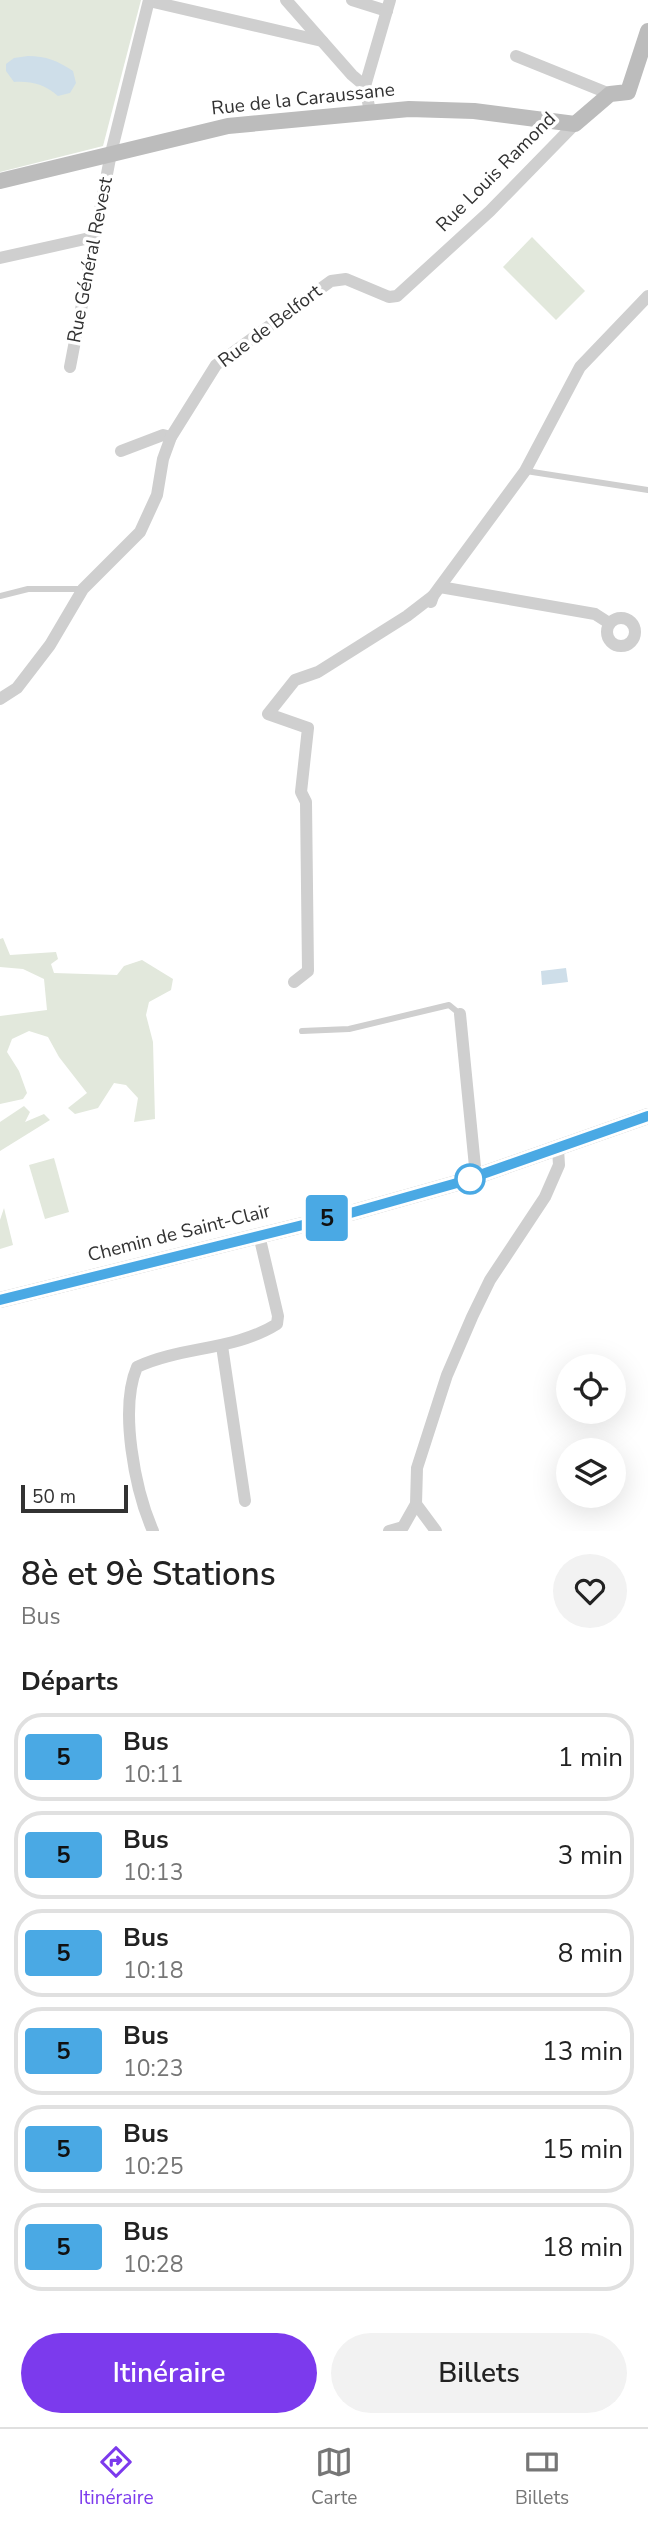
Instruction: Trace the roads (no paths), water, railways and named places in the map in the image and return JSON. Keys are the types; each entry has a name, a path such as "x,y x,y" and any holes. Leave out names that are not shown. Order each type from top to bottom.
{"street":[{"path":"286,0 365,86"},
{"path":"352,0 389,5 365,86 369,113"},
{"path":"149,1 322,41"},
{"name":"Rue Général Revest","path":"70,367 111,153 149,1"},
{"path":"516,56 610,94 628,92 641,75 648,31"},
{"name":"Rue Louis Ramond","path":"401,293 490,211 575,124 610,94"},
{"name":"Rue de la Caraussane","path":"0,181 228,126 409,109 474,111 575,124"},
{"path":"0,258 94,237"},
{"name":"Rue de Belfort","path":"0,699 17,688 50,645 83,589 143,527 157,495 167,435 216,365 331,281 346,279 389,298 401,293"},
{"path":"428,609 436,592 525,471 580,367 648,296"},
{"path":"121,452 167,435"},
{"path":"294,982 308,971 306,802 301,792 309,728 268,714 295,680 318,672 407,616 436,592 595,614 609,623"},
{"path":"460,1014 476,1177"},
{"name":"Chemin de Saint-Clair","path":"0,1300 347,1214 476,1177 648,1116"},
{"path":"389,1531 403,1527 416,1504 416,1468 447,1375 490,1280 545,1197 559,1165 558,1149"},
{"path":"153,1531 144,1510 134,1471 130,1417 131,1381 137,1367 149,1361 222,1346 277,1324 278,1316 258,1236"},
{"path":"222,1346 245,1501"},
{"path":"416,1504 436,1531"}],"lane":[{"path":"525,471 648,491"},
{"path":"0,596 28,589 83,589"},
{"path":"302,1031 349,1029 449,1005 460,1014"}]}
